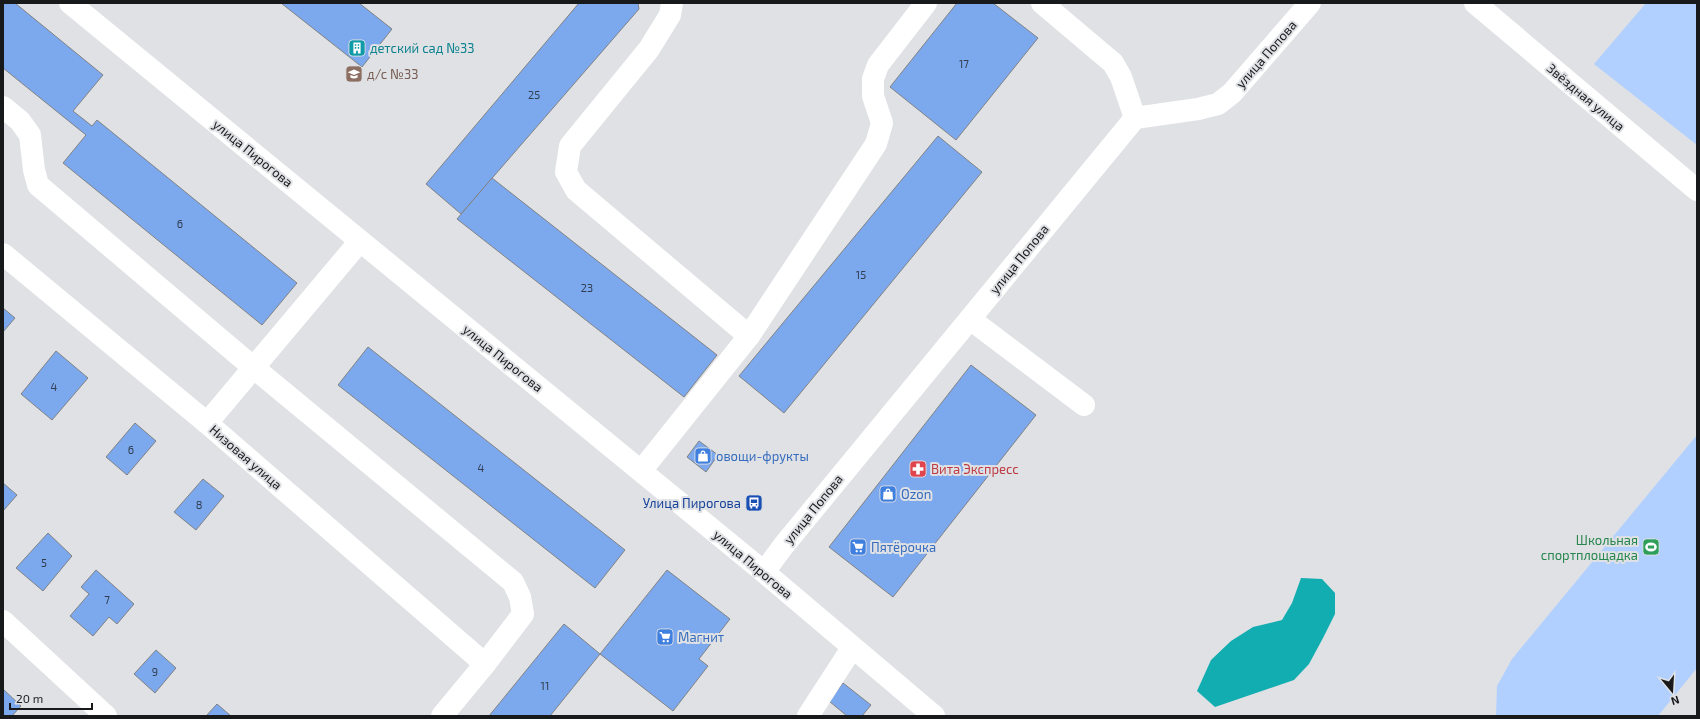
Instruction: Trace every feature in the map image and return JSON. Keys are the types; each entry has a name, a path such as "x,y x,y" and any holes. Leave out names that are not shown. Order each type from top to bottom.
{"street":[{"name":"улица Пирогова","path":"70,3 764,572 934,716"},
{"path":"672,3 670,15 649,49 570,146 566,172 576,190 749,336"},
{"path":"641,471 749,336 876,144 882,124 873,96 873,79 878,65 926,3"},
{"path":"1042,3 1114,63 1134,118"},
{"name":"улица Попова","path":"764,572 1134,118 1198,109 1218,104 1232,93 1310,3"},
{"name":"Звёздная улица","path":"1475,3 1697,190"},
{"path":"3,107 20,121 30,134 34,170 38,185 254,368 512,582 520,597 522,614 485,664 442,716"},
{"path":"207,424 360,241"},
{"name":"Низовая улица","path":"3,254 207,424 485,664"},
{"path":"970,319 1084,405"},
{"path":"3,621 106,716"},
{"path":"808,716 852,648"}],"shaded area":[{"path":"1646,3 1697,3 1697,145 1594,64"},
{"name":"Школьная спортплощадка","path":"1697,435 1697,668 1658,716 1496,716 1497,686 1512,659"},
{"path":"1301,578 1322,579 1335,593 1335,614 1309,664 1294,680 1215,707 1197,691 1211,660 1231,641 1253,627 1282,620 1292,603"}],"building":[{"path":"3,3 15,3 103,75 73,111 92,126 97,120 297,283 262,325 63,163 86,135 3,68"},
{"name":"детский сад №33","path":"281,3 359,3 392,29 362,67"},
{"path":"579,3 638,3 639,9 461,214 426,184"},
{"path":"957,3 993,3 1038,38 956,140 890,87"},
{"path":"938,136 982,172 784,413 739,376"},
{"path":"492,178 717,355 684,397 457,219"},
{"path":"3,308 15,318 3,332"},
{"path":"368,347 625,550 595,588 338,385"},
{"path":"56,351 88,378 52,420 21,394"},
{"path":"971,365 1036,415 893,597 829,547"},
{"path":"135,423 156,441 127,475 106,457"},
{"name":"овощи-фрукты","path":"699,441 718,455 706,472 687,457"},
{"path":"203,479 224,496 196,530 174,512"},
{"path":"3,483 17,495 3,511"},
{"path":"48,533 72,556 43,591 16,568"},
{"path":"96,570 134,604 117,624 109,617 93,636 70,616 89,594 81,587"},
{"name":"Магнит","path":"667,570 730,619 699,659 708,666 673,711 600,654"},
{"path":"564,624 600,654 550,716 489,716"},
{"path":"156,650 176,668 155,693 134,674"},
{"path":"843,683 871,705 862,716 847,716 829,701"},
{"path":"3,689 21,706 12,716 3,716"},
{"path":"217,704 231,716 206,716"}],"place":[{"name":"детский сад №33","path":"357,48"},
{"name":"д/с №33","path":"354,74"},
{"name":"овощи-фрукты","path":"703,456"},
{"name":"Вита Экспресс","path":"918,469"},
{"name":"Ozon","path":"888,494"},
{"name":"Улица Пирогова","path":"754,503"},
{"name":"Пятёрочка","path":"858,547"},
{"name":"Школьная спортплощадка","path":"1651,547"},
{"name":"Магнит","path":"665,637"}]}
